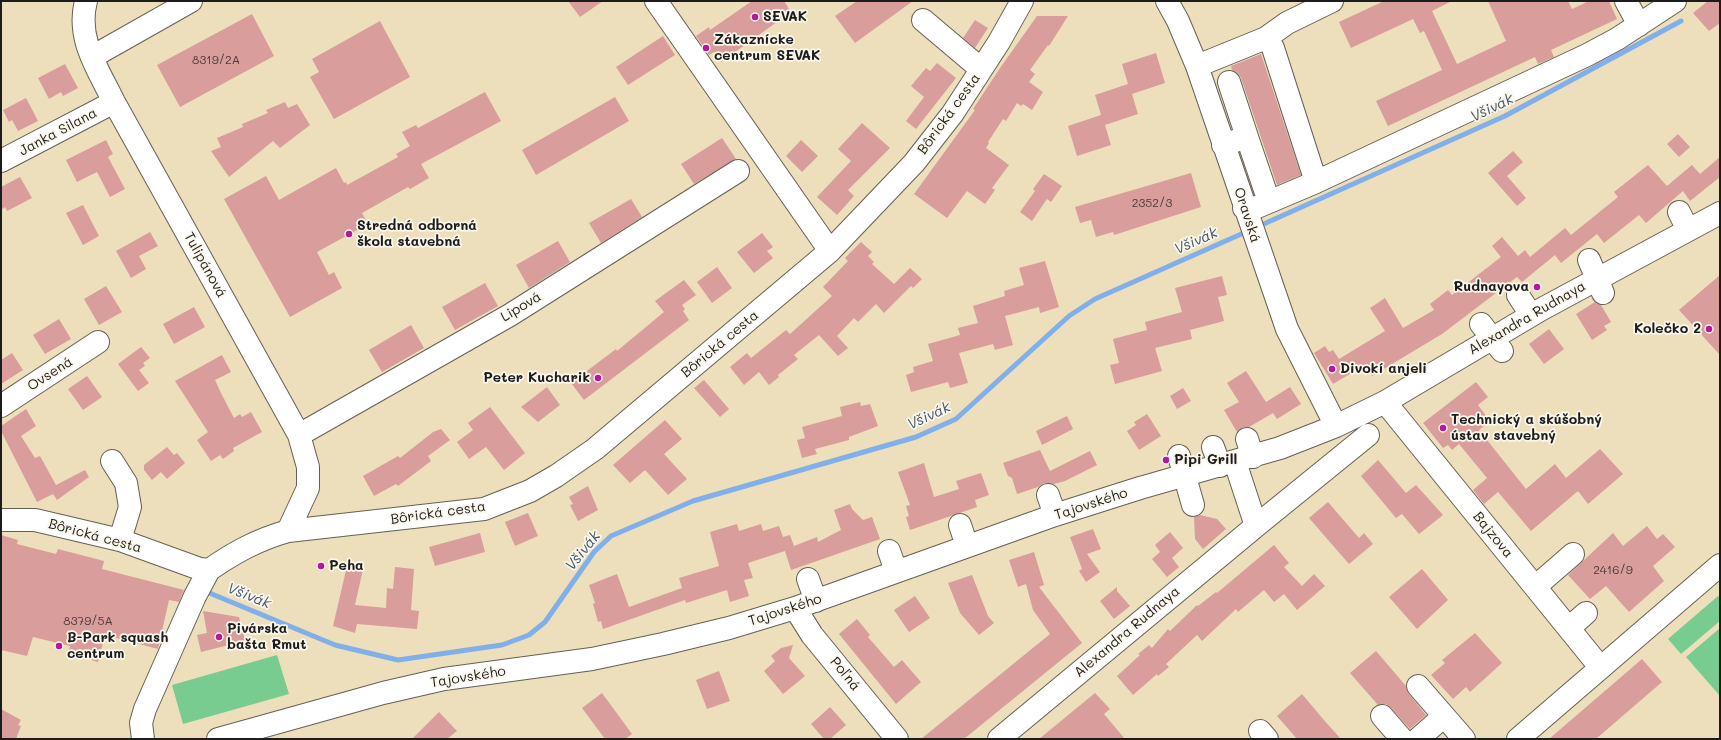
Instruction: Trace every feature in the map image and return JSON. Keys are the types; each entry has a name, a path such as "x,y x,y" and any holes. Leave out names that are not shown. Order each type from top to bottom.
{"street":[{"name":"Tulipánová","path":"86,1 84,12 84,34 92,57 114,102 299,435 308,466 308,488 288,531"},
{"path":"92,57 191,1"},
{"path":"656,1 830,251"},
{"name":"Bôrická cesta","path":"1,520 35,520 120,540 202,582 234,552 261,539 288,531 484,509 530,491 556,476 595,449 830,251 914,163 953,113 999,42 1022,1"},
{"name":"Oravská","path":"1167,1 1181,27 1196,66 1257,246 1287,329 1336,426"},
{"path":"1196,66 1266,38 1287,23 1332,1"},
{"path":"1626,1 1639,25"},
{"path":"1247,215 1257,207 1316,182 1587,55 1639,25 1675,1"},
{"path":"923,20 982,69"},
{"path":"1273,48 1316,182"},
{"path":"1229,82 1265,190"},
{"name":"Janka Silana","path":"1,161 114,102"},
{"path":"1223,145 1247,137"},
{"name":"Lipová","path":"299,435 510,314 738,171"},
{"name":"Alexandra Rudnaya","path":"1336,426 1385,402 1420,379 1466,363 1491,338 1541,315 1642,243 1684,221 1718,218"},
{"path":"1518,295 1541,315"},
{"name":"Ovsená","path":"1,406 98,342"},
{"name":"Bajzova","path":"1385,402 1451,475 1535,587 1600,668"},
{"name":"Tajovského","path":"218,739 382,693 444,679 592,659 663,644 795,608 1055,515 1182,466 1234,454 1277,439 1336,426"},
{"name":"Alexandra Rudnaya","path":"999,739 1368,435"},
{"path":"1234,454 1256,526"},
{"path":"112,461 126,483 130,507 120,540"},
{"path":"1182,466 1192,505"},
{"path":"1048,495 1055,515"},
{"path":"960,525 967,546"},
{"path":"889,551 896,572"},
{"path":"1535,587 1573,554"},
{"path":"1518,739 1720,565"},
{"path":"808,579 816,600"},
{"path":"143,739 141,723 145,709 202,582"},
{"name":"Poľná","path":"795,608 812,635 897,739"},
{"path":"1568,628 1586,613"},
{"path":"1418,686 1464,739"},
{"path":"1382,716 1402,739"},
{"path":"1418,739 1444,716"}],"green space":[{"path":"1718,596 1720,598 1720,621 1681,654 1668,639"},
{"path":"1720,628 1720,696 1686,657"},
{"path":"277,655 289,694 183,724 172,685"}],"building":[{"path":"568,1 603,1 580,17"},
{"path":"752,1 784,1 791,12 721,62 714,52 709,55 696,36 709,27 710,30"},
{"path":"857,1 913,1 855,43 835,16"},
{"path":"1384,1 1452,1 1432,11 1457,64 1506,41 1488,1 1568,1 1572,9 1589,1 1609,1 1617,19 1551,50 1554,57 1538,64 1535,57 1388,126 1376,101 1442,70 1424,31 1420,33 1413,19 1351,48 1339,22"},
{"path":"1708,1 1720,1 1720,23 1709,31 1693,13"},
{"path":"252,14 274,56 180,107 157,65"},
{"path":"1037,16 1068,16 1049,46 1048,45 1030,70 1035,74 1029,82 1043,92 1032,110 1023,104 1021,106 1017,103 1006,121 1003,119 988,142 989,143 986,148 1009,165 992,188 995,190 985,204 967,191 947,218 914,194 975,110 973,109 1000,68"},
{"path":"975,20 988,28 975,48 963,38"},
{"path":"380,21 410,77 334,119 310,77 319,72 312,59"},
{"path":"663,36 675,55 628,85 616,67"},
{"path":"1156,53 1165,83 1132,94 1138,114 1105,125 1111,145 1077,156 1068,126 1101,115 1095,95 1128,84 1122,64"},
{"path":"1261,54 1301,175 1277,185 1241,78 1238,73 1232,70 1231,66"},
{"path":"937,63 956,78 916,129 906,121 924,97 911,86 926,68 930,71"},
{"path":"65,64 78,88 63,96 61,92 49,99 38,78"},
{"path":"485,92 501,121 421,164 429,178 410,189 408,187 362,213 368,224 317,252 329,275 334,272 342,288 290,317 224,199 266,176 279,200 336,168 344,183 346,182 347,185 398,157 396,154 410,146 402,132 416,125 418,128"},
{"path":"615,97 629,121 536,175 522,150"},
{"path":"26,98 38,121 18,131 12,120 9,122 3,110"},
{"path":"285,102 288,108 297,104 310,125 280,148 273,141 229,177 211,151 221,147 217,138 243,127 242,124 268,113 266,110"},
{"path":"862,123 890,148 848,190 854,196 837,215 817,197 851,161 838,149"},
{"path":"1678,134 1690,147 1679,157 1667,144"},
{"path":"722,138 736,159 694,184 681,164"},
{"path":"106,140 113,154 108,157 125,189 110,197 97,172 77,182 66,160"},
{"path":"801,140 818,156 802,172 786,156"},
{"path":"1513,151 1523,162 1507,176 1526,198 1517,206 1488,173"},
{"path":"1720,157 1720,177 1690,201 1683,191 1646,223 1639,215 1604,243 1597,234 1561,263 1555,255 1522,282 1517,277 1442,334 1372,376 1365,365 1333,384 1314,353 1325,346 1329,352 1333,350 1339,359 1385,331 1370,308 1385,298 1403,328 1434,310 1430,304 1448,290 1452,295 1501,257 1492,246 1502,237 1518,256 1525,250 1530,257 1565,228 1571,235 1618,197 1614,192 1648,165 1667,186 1692,165 1700,174"},
{"path":"1191,173 1201,207 1114,235 1113,232 1096,237 1091,220 1080,223 1075,207"},
{"path":"1044,174 1062,186 1051,202 1047,199 1032,221 1020,212 1035,191 1033,189"},
{"path":"20,177 32,198 7,211 5,207 1,210 1,187"},
{"path":"631,199 642,217 601,243 589,223"},
{"path":"83,205 99,236 83,245 66,213"},
{"path":"150,232 158,246 139,256 146,269 131,278 116,251"},
{"path":"762,233 773,247 767,251 773,258 754,273 737,252"},
{"path":"558,241 570,262 529,288 516,265"},
{"path":"861,242 872,252 868,256 874,262 872,264 894,284 910,268 922,279 913,288 911,286 884,313 876,304 858,322 854,318 837,336 848,348 838,356 819,335 794,355 798,359 778,375 779,377 769,385 759,372 744,385 730,367 747,353 751,358 786,330 790,334 832,296 823,287 848,261 845,258"},
{"path":"1045,261 1059,307 1040,313 1039,307 1005,316 1013,345 995,350 993,344 959,353 968,383 950,388 948,382 911,392 906,375 914,372 913,367 933,361 928,344 960,335 958,328 978,323 973,306 1005,296 1004,291 1024,285 1019,268"},
{"path":"717,267 732,288 712,303 697,282"},
{"path":"1720,275 1720,355 1679,310"},
{"path":"1222,276 1227,295 1218,297 1224,321 1190,330 1192,339 1155,348 1162,371 1115,384 1110,365 1119,363 1113,339 1147,330 1145,322 1182,312 1175,288"},
{"path":"684,280 696,295 682,305 685,309 683,311 689,320 584,400 571,383 616,349 617,351 664,312 655,301"},
{"path":"485,283 498,306 455,330 442,307"},
{"path":"106,286 122,312 99,325 84,299"},
{"path":"1595,302 1601,305 1611,322 1604,326 1607,330 1592,340 1576,314"},
{"path":"194,307 205,327 174,344 163,324"},
{"path":"59,319 71,339 45,354 33,335"},
{"path":"411,325 424,348 382,372 369,350"},
{"path":"1549,329 1564,349 1544,364 1529,344"},
{"path":"141,347 150,358 143,363 145,366 139,370 149,383 138,391 118,364"},
{"path":"12,353 23,370 1,384 1,360"},
{"path":"222,355 231,372 215,380 221,393 234,418 240,414 242,417 251,412 262,432 233,448 234,451 223,459 220,455 211,461 197,440 208,432 175,381"},
{"path":"1246,371 1266,402 1290,387 1301,404 1277,419 1273,413 1249,427 1243,427 1237,432 1224,410 1239,402 1227,383"},
{"path":"87,376 102,397 83,410 68,389"},
{"path":"704,380 729,409 720,417 694,388"},
{"path":"1476,382 1488,397 1478,405 1490,421 1479,430 1526,489 1555,464 1566,478 1600,449 1623,474 1588,504 1578,491 1531,531 1498,492 1484,504 1473,490 1487,478 1459,444 1452,450 1448,445 1443,448 1423,423"},
{"path":"547,387 560,405 538,422 521,407"},
{"path":"1183,388 1191,401 1177,409 1170,396"},
{"path":"860,402 861,406 870,404 878,426 849,437 849,440 815,449 817,454 802,458 797,440 805,438 802,427 842,416 840,407"},
{"path":"490,407 525,453 504,470 486,447 469,459 457,442 473,430 468,423"},
{"path":"26,409 36,426 21,436 35,458 40,456 56,485 85,470 89,477 57,500 53,494 37,502 1,431 1,426"},
{"path":"1147,414 1161,436 1139,450 1127,431 1136,425 1134,422"},
{"path":"1067,416 1073,429 1042,445 1036,431"},
{"path":"665,420 682,439 664,454 687,479 668,495 645,470 630,483 613,465"},
{"path":"441,429 450,440 428,456 431,461 398,486 396,484 374,496 363,476 398,456 400,458 433,432"},
{"path":"167,447 174,455 177,453 185,463 167,479 161,472 152,480 144,470 144,465"},
{"path":"1040,450 1050,471 1090,451 1097,465 1065,481 1054,484 1044,483 1038,487 1017,494 1012,478 1008,476 1003,463"},
{"path":"1378,460 1406,493 1416,485 1443,515 1419,534 1402,514 1396,518 1361,476"},
{"path":"924,463 934,497 959,489 956,481 981,473 989,495 975,500 977,507 910,530 906,517 909,516 906,506 910,505 898,472"},
{"path":"588,486 598,510 578,521 570,505 573,504 569,497"},
{"path":"1328,502 1359,538 1364,533 1373,544 1349,564 1309,518"},
{"path":"850,504 852,509 863,520 872,517 880,539 791,570 785,551 748,563 753,578 744,580 749,596 730,602 727,590 686,603 685,600 603,629 601,621 598,622 593,604 595,603 589,585 617,574 629,607 682,588 679,578 719,566 710,532 737,524 739,531 761,524 763,531 779,526 783,537 790,535 794,546 817,537 818,542 841,530 834,510"},
{"path":"528,513 538,536 515,546 505,522"},
{"path":"1200,515 1217,519 1226,529 1203,549 1195,539 1194,517"},
{"path":"1647,526 1657,539 1663,534 1675,547 1653,566 1664,581 1629,612 1606,586 1590,599 1568,575 1613,533 1623,546"},
{"path":"1093,529 1101,549 1087,554 1100,572 1086,582 1079,571 1082,569 1070,537"},
{"path":"1170,532 1183,548 1172,558 1179,567 1167,577 1152,559 1160,552 1155,545"},
{"path":"480,533 485,552 435,566 429,547"},
{"path":"1,535 18,540 17,544 56,554 58,549 104,561 102,569 184,590 179,602 169,600 158,649 105,635 98,662 68,653 70,646 33,637 27,656 1,650"},
{"path":"1274,545 1289,563 1284,567 1302,586 1314,574 1325,586 1297,610 1284,594 1274,602 1264,590 1238,612 1236,609 1202,641 1197,635 1166,664 1169,667 1158,676 1157,674 1133,695 1117,676 1140,655 1138,654 1149,645 1152,648 1168,629 1170,631 1197,605 1198,606 1216,592 1217,593"},
{"path":"1034,552 1044,585 1039,587 1082,643 964,739 921,739 1050,634 1033,610 1026,584 1018,587 1009,560"},
{"path":"347,566 363,569 355,605 386,608 387,588 393,589 395,567 414,569 411,610 419,611 417,629 357,624 355,633 333,626"},
{"path":"1422,569 1448,600 1417,629 1389,597"},
{"path":"972,575 988,616 994,623 979,635 960,613 948,583"},
{"path":"1117,587 1117,591 1130,606 1114,619 1100,601"},
{"path":"915,596 930,618 909,632 894,610"},
{"path":"203,611 239,617 245,641 201,652 197,635 207,633"},
{"path":"857,619 870,635 868,637 894,667 902,660 921,682 896,704 839,634"},
{"path":"1475,633 1502,663 1470,692 1466,687 1453,699 1431,675 1445,663 1442,660"},
{"path":"793,645 789,658 805,676 783,694 764,671 775,661 771,656 781,648"},
{"path":"1376,651 1406,686 1409,694 1426,715 1410,729 1386,704 1378,705 1350,673"},
{"path":"1642,659 1662,682 1596,739 1549,739"},
{"path":"719,671 730,701 707,709 696,680"},
{"path":"602,693 632,734 625,739 605,739 582,708"},
{"path":"1095,693 1110,709 1104,714 1125,739 1039,739"},
{"path":"1302,694 1341,739 1297,739 1277,716"},
{"path":"830,707 846,725 830,739 824,739 811,724"},
{"path":"1,709 21,720 18,725 21,726 16,739 1,739"},
{"path":"439,712 457,731 447,739 412,739"}],"waterway":[{"name":"Všivák","path":"1257,227 1505,116 1681,21"},
{"name":"Všivák","path":"207,592 335,645 398,660 502,645 529,635 545,622 594,552 611,536 693,501 916,437 956,419 1069,316 1095,299 1248,231"}],"place":[{"name":"SEVAK","path":"755,17"},
{"name":"Zákaznícke centrum SEVAK","path":"706,48"},
{"name":"Stredná odborná škola stavebná","path":"349,234"},
{"name":"Rudnayova","path":"1537,287"},
{"name":"Kolečko 2","path":"1709,329"},
{"name":"Divokí anjeli","path":"1332,369"},
{"name":"Peter Kucharik","path":"598,378"},
{"name":"Technický a skúšobný ústav stavebný","path":"1443,428"},
{"name":"Pipi Grill","path":"1166,460"},
{"name":"Peha","path":"321,566"},
{"name":"Pivárska bašta Rmut","path":"219,637"},
{"name":"B-Park squash centrum","path":"59,646"}]}
